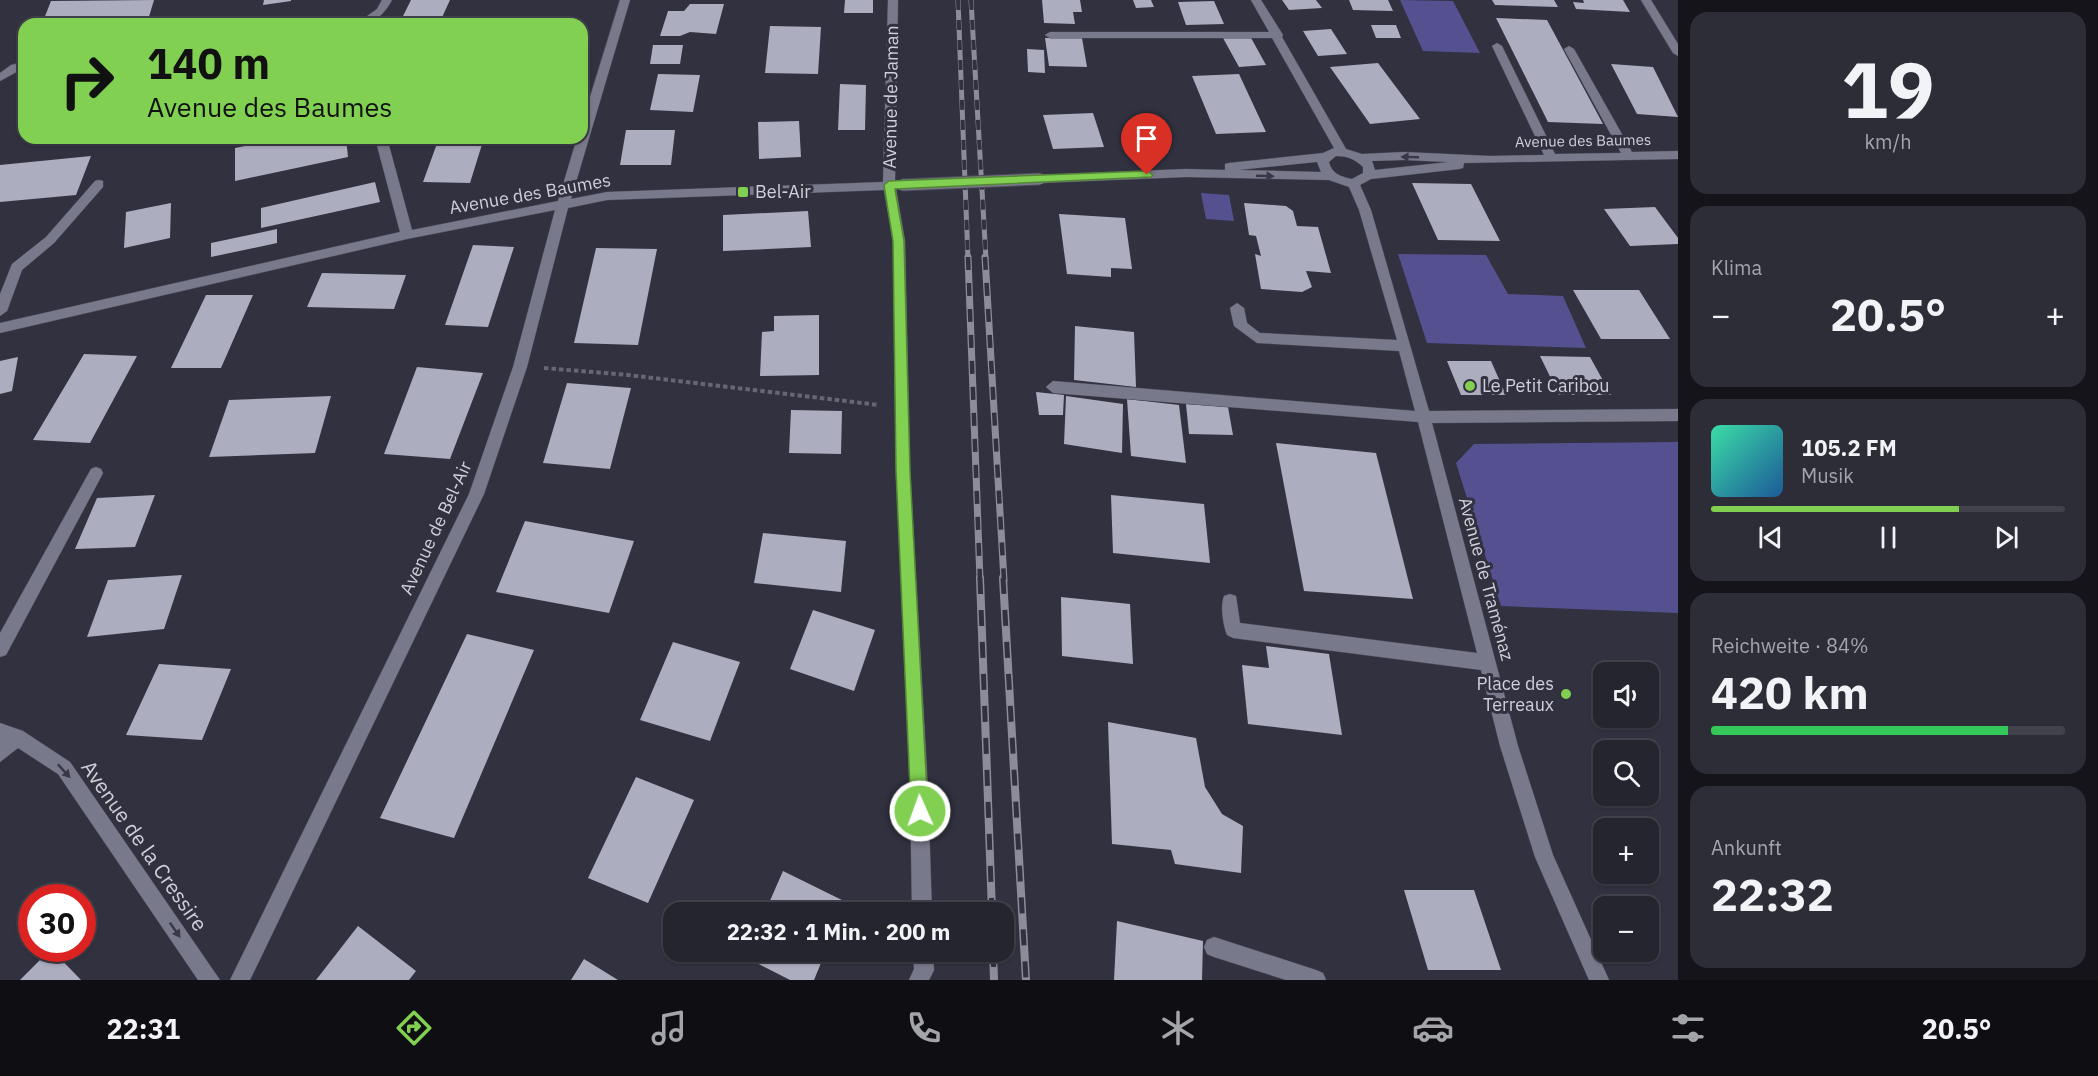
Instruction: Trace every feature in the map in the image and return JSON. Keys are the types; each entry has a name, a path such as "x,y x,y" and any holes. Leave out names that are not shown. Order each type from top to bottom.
{"street":[{"path":"370,18 381,11 387,0"},
{"name":"Avenue de Bel-Air","path":"588,122 625,0"},
{"name":"Avenue de Jaman","path":"893,0 903,471 919,790 922,902"},
{"path":"1256,0 1278,35 1342,152 1360,158 1369,166 1369,176"},
{"path":"1646,0 1678,53"},
{"path":"1050,35 1278,35"},
{"path":"1497,46 1551,158"},
{"path":"1569,49 1629,157"},
{"path":"1,78 18,68"},
{"path":"383,144 407,235"},
{"name":"Avenue de Bel-Air","path":"240,980 476,494 520,367 581,144"},
{"name":"Avenue des Baumes","path":"1186,173 1325,157 1342,152"},
{"name":"Avenue des Baumes","path":"1360,158 1404,156 1490,160 1678,155"},
{"path":"1325,157 1323,166 1330,176"},
{"name":"Avenue des Baumes","path":"0,328 407,235 607,196 1186,173 1330,176 1353,183 1369,176 1413,172 1490,160"},
{"name":"Avenue de Traménaz","path":"1353,183 1365,210 1405,346 1509,746 1544,857 1599,980"},
{"path":"0,311 17,267 50,240 99,184"},
{"path":"1237,308 1241,326 1257,338 1405,346"},
{"path":"1053,387 1422,417 1678,415"},
{"path":"0,649 96,473"},
{"path":"1230,601 1233,630 1489,663"},
{"path":"0,753 8,735"},
{"name":"Avenue de la Cressire","path":"8,735 64,768 210,980"},
{"path":"1214,947 1316,980"},
{"path":"919,980 924,970 924,962"}],"path":[{"path":"537,368 613,371 756,392 880,405"}],"shaded area":[{"path":"1400,0 1453,1 1480,53 1423,51"},
{"path":"1201,193 1229,195 1234,221 1206,219"},
{"path":"1398,254 1486,255 1508,294 1563,296 1586,348 1427,343"},
{"path":"1678,442 1678,613 1501,606 1456,463 1474,444"}],"building":[{"path":"154,0 149,18 44,18 51,1"},
{"path":"264,0 291,0 291,1 263,5"},
{"path":"411,0 450,0 442,18 402,18"},
{"path":"845,0 873,0 873,13 844,13"},
{"path":"1042,0 1080,0 1082,12 1073,12 1075,24 1044,23"},
{"path":"1133,0 1151,0 1154,7 1136,8"},
{"path":"1282,0 1316,0 1322,8 1289,10"},
{"path":"1349,0 1388,0 1393,11 1353,10"},
{"path":"1492,0 1554,0 1558,7 1495,5"},
{"path":"1583,0 1623,0 1630,12 1576,9 1573,2 1584,3"},
{"path":"1214,1 1224,24 1186,25 1178,2"},
{"path":"690,4 724,4 716,34 690,32 680,36 660,36 668,11 684,11"},
{"path":"1496,18 1547,20 1603,124 1548,122"},
{"path":"1371,25 1396,25 1401,38 1376,38"},
{"path":"770,26 821,27 818,74 765,73"},
{"path":"1331,29 1347,54 1318,56 1303,31"},
{"path":"1250,36 1266,65 1239,67 1223,38"},
{"path":"1045,38 1082,38 1087,67 1049,66"},
{"path":"653,45 683,45 680,64 650,64"},
{"path":"1027,49 1044,50 1045,73 1028,72"},
{"path":"1378,63 1420,119 1370,124 1330,67"},
{"path":"1611,64 1653,67 1678,117 1637,114"},
{"path":"658,74 700,75 693,112 650,110"},
{"path":"1239,74 1266,132 1216,134 1192,76"},
{"path":"840,84 866,85 865,130 838,130"},
{"path":"1093,113 1104,147 1053,149 1043,115"},
{"path":"799,121 801,157 759,159 758,122"},
{"path":"626,130 675,130 671,165 620,165"},
{"path":"254,144 347,144 348,157 235,181 235,148"},
{"path":"437,144 482,144 470,183 423,182"},
{"path":"91,156 76,195 0,202 0,165"},
{"path":"375,182 380,202 261,228 261,208"},
{"path":"1412,183 1471,184 1500,241 1438,240"},
{"path":"171,203 170,238 124,248 126,212"},
{"path":"1244,203 1286,206 1293,211 1297,226 1318,227 1331,273 1306,271 1312,287 1302,292 1261,289 1255,254 1261,256 1256,236 1249,235"},
{"path":"1655,207 1678,238 1678,244 1630,246 1604,209"},
{"path":"808,211 811,247 723,251 723,215"},
{"path":"1059,214 1125,218 1132,269 1111,268 1111,277 1067,274"},
{"path":"277,229 277,243 211,257 211,243"},
{"path":"473,245 514,247 488,327 445,325"},
{"path":"596,248 657,249 638,345 574,343"},
{"path":"322,273 406,275 394,309 307,307"},
{"path":"1573,290 1639,290 1670,339 1601,339"},
{"path":"206,295 253,295 221,368 171,368"},
{"path":"819,315 819,375 760,376 762,332 774,331 774,316"},
{"path":"1075,326 1134,332 1136,387 1074,380"},
{"path":"84,354 137,356 90,443 33,440"},
{"path":"1540,356 1590,357 1611,395 1559,395"},
{"path":"18,357 12,391 0,394 0,361"},
{"path":"1447,361 1491,361 1506,395 1461,395"},
{"path":"417,367 483,373 450,459 384,454"},
{"path":"567,383 631,388 610,469 543,463"},
{"path":"1036,392 1064,395 1063,415 1039,415"},
{"path":"331,396 315,453 209,457 229,400"},
{"path":"1066,396 1123,404 1122,453 1064,444"},
{"path":"1127,399 1179,405 1186,463 1131,456"},
{"path":"1186,404 1228,407 1233,435 1189,434"},
{"path":"791,410 842,411 841,454 789,453"},
{"path":"1276,443 1376,453 1413,599 1304,591"},
{"path":"155,495 135,547 75,549 97,498"},
{"path":"1111,495 1204,504 1210,563 1113,553"},
{"path":"525,521 634,541 609,613 496,592"},
{"path":"763,533 846,541 841,592 754,583"},
{"path":"182,575 164,629 87,637 108,580"},
{"path":"1061,597 1130,604 1133,664 1062,656"},
{"path":"813,610 875,630 854,691 790,669"},
{"path":"467,634 534,650 454,838 380,818"},
{"path":"673,642 740,662 710,741 640,720"},
{"path":"1266,646 1329,654 1342,735 1248,724 1242,665 1269,668"},
{"path":"159,664 231,669 202,740 126,735"},
{"path":"1108,722 1196,738 1205,787 1222,814 1243,826 1241,873 1175,864 1171,850 1112,844"},
{"path":"636,777 694,800 648,903 588,878"},
{"path":"783,871 846,902 769,902"},
{"path":"1404,890 1474,890 1501,970 1428,970"},
{"path":"1117,921 1203,941 1202,980 1114,980"},
{"path":"358,926 416,971 409,980 316,980"},
{"path":"584,959 618,980 571,980"},
{"path":"38,962 64,962 81,980 20,980"},
{"path":"755,962 821,962 814,980 790,980"}],"railway":[{"path":"958,0 968,259"},
{"path":"971,0 986,259"},
{"path":"968,257 980,580"},
{"path":"985,257 1004,580"},
{"path":"980,578 992,902"},
{"path":"1003,578 1026,980"},
{"path":"993,962 994,980"}],"place":[{"name":"Bel-Air","path":"743,192"},
{"name":"Le Petit Caribou","path":"1470,386"},
{"name":"Place des Terreaux","path":"1566,694"}],"route":[{"path":"920,811 903,471 899,241 889,185 1147,175"}]}
